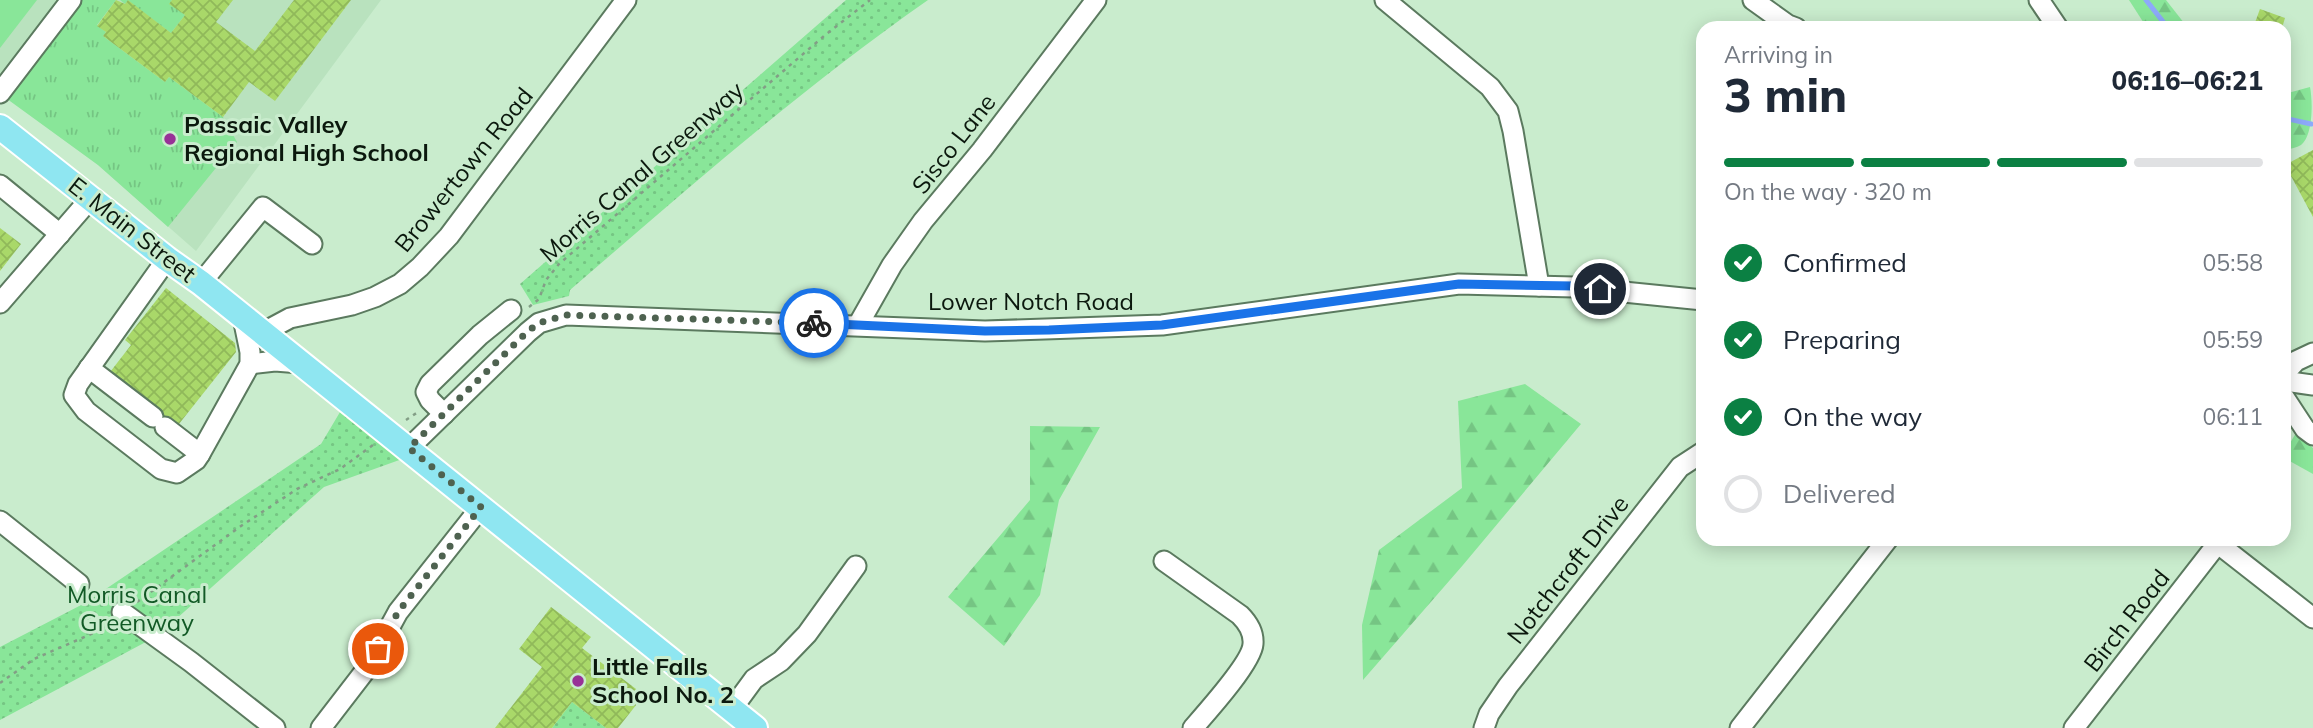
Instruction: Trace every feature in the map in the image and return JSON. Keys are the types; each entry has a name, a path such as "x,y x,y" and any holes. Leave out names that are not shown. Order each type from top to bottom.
{"main road":[{"name":"E. Main Street","path":"3,135 201,283 755,728"}],"street":[{"path":"0,93 71,0"},
{"name":"Browertown Road","path":"262,333 290,318 316,314 375,297 400,284 420,267 449,236 626,0"},
{"name":"Sisco Lane","path":"858,325 892,265 923,221 982,150 1096,0"},
{"path":"1385,0 1490,87 1508,111 1539,286"},
{"path":"1753,0 1782,21"},
{"path":"2039,0 2053,21"},
{"path":"0,185 60,234"},
{"path":"0,303 90,199"},
{"path":"201,283 263,207 312,244"},
{"path":"167,258 78,384 74,395 86,411 161,469 177,473 195,460 250,364 243,317"},
{"name":"Lower Notch Road","path":"409,448 437,407 539,323 566,315 985,331 1162,325 1448,285 1574,286 1696,299"},
{"path":"437,407 426,391 430,384 480,335 517,310"},
{"path":"2291,366 2313,353"},
{"path":"250,364 275,361 300,363"},
{"path":"89,368 200,454"},
{"path":"2291,382 2313,385"},
{"path":"2291,408 2305,429 2313,435"},
{"name":"Notchcroft Drive","path":"1484,728 1489,714 1508,686 1680,467 1696,457"},
{"path":"321,728 368,667 398,612 481,507"},
{"path":"0,521 79,584"},
{"path":"1740,728 1883,546"},
{"name":"Birch Road","path":"2074,728 2211,546"},
{"path":"2221,546 2313,618"},
{"path":"1164,561 1240,615 1252,631 1253,644 1247,660 1193,728"},
{"path":"732,709 754,679 781,661 807,634 856,566"},
{"path":"122,612 275,728"}],"path":[{"name":"Morris Canal Greenway","path":"517,310 539,299 546,281 559,264 824,36 870,0"},
{"path":"404,421 437,407"},
{"path":"0,683 34,659 105,628 122,612 241,526 297,489 340,469 372,445"}],"shaded area":[{"name":"Passaic Valley Regional High School","path":"0,0 381,0 196,251 98,165 0,93"}],"green space":[{"path":"0,0 37,0 0,48"},
{"path":"76,0 116,0 97,25 106,32 103,36 165,82 169,77 223,117 237,142 168,227 98,165 3,96"},
{"path":"120,0 172,0 170,4 185,15 171,33 128,1 125,4"},
{"path":"846,0 928,0 835,68 745,140 570,290 569,296 533,305 520,284"},
{"path":"2129,0 2166,0 2182,21 2142,21"},
{"path":"2310,87 2312,110 2305,141 2291,149 2291,92"},
{"path":"1525,384 1581,424 1363,680 1362,625 1379,550 1462,488 1458,401"},
{"name":"Morris Canal Greenway","path":"343,407 405,458 324,487 157,636 0,720 0,647 85,603 321,444"},
{"path":"1030,426 1100,427 1059,500 1040,595 1004,646 948,597 1030,500"},
{"path":"2296,433 2313,448 2313,474 2291,462 2291,441"},
{"path":"572,702 606,728 552,728"}],"building":[{"path":"116,0 125,4 128,0 171,33 185,15 169,4 172,0 233,0 216,22 255,51 294,0 351,0 275,101 249,82 223,117 169,77 165,82 103,36 106,32 97,26"},
{"path":"2260,9 2285,18 2284,21 2256,21"},
{"path":"2313,150 2313,217 2291,176 2291,162"},
{"path":"0,228 21,244 0,271"},
{"path":"166,288 235,343 236,352 175,429 107,376 131,345 125,340"},
{"name":"Little Falls School No. 2","path":"551,607 591,637 582,648 644,695 618,728 606,728 572,702 552,728 495,728 542,667 519,649"}],"waterway":[{"path":"2146,0 2162,21"},
{"path":"2291,120 2311,124"}],"way so far":[{"path":"378,649 398,612 481,507 409,448 539,323 566,315 814,323"}],"place":[{"name":"Passaic Valley Regional High School","path":"170,139"},
{"name":"Little Falls School No. 2","path":"578,681"}],"route":[{"path":"814,323 985,331 1049,330 1162,325 1459,284 1600,289"}]}
